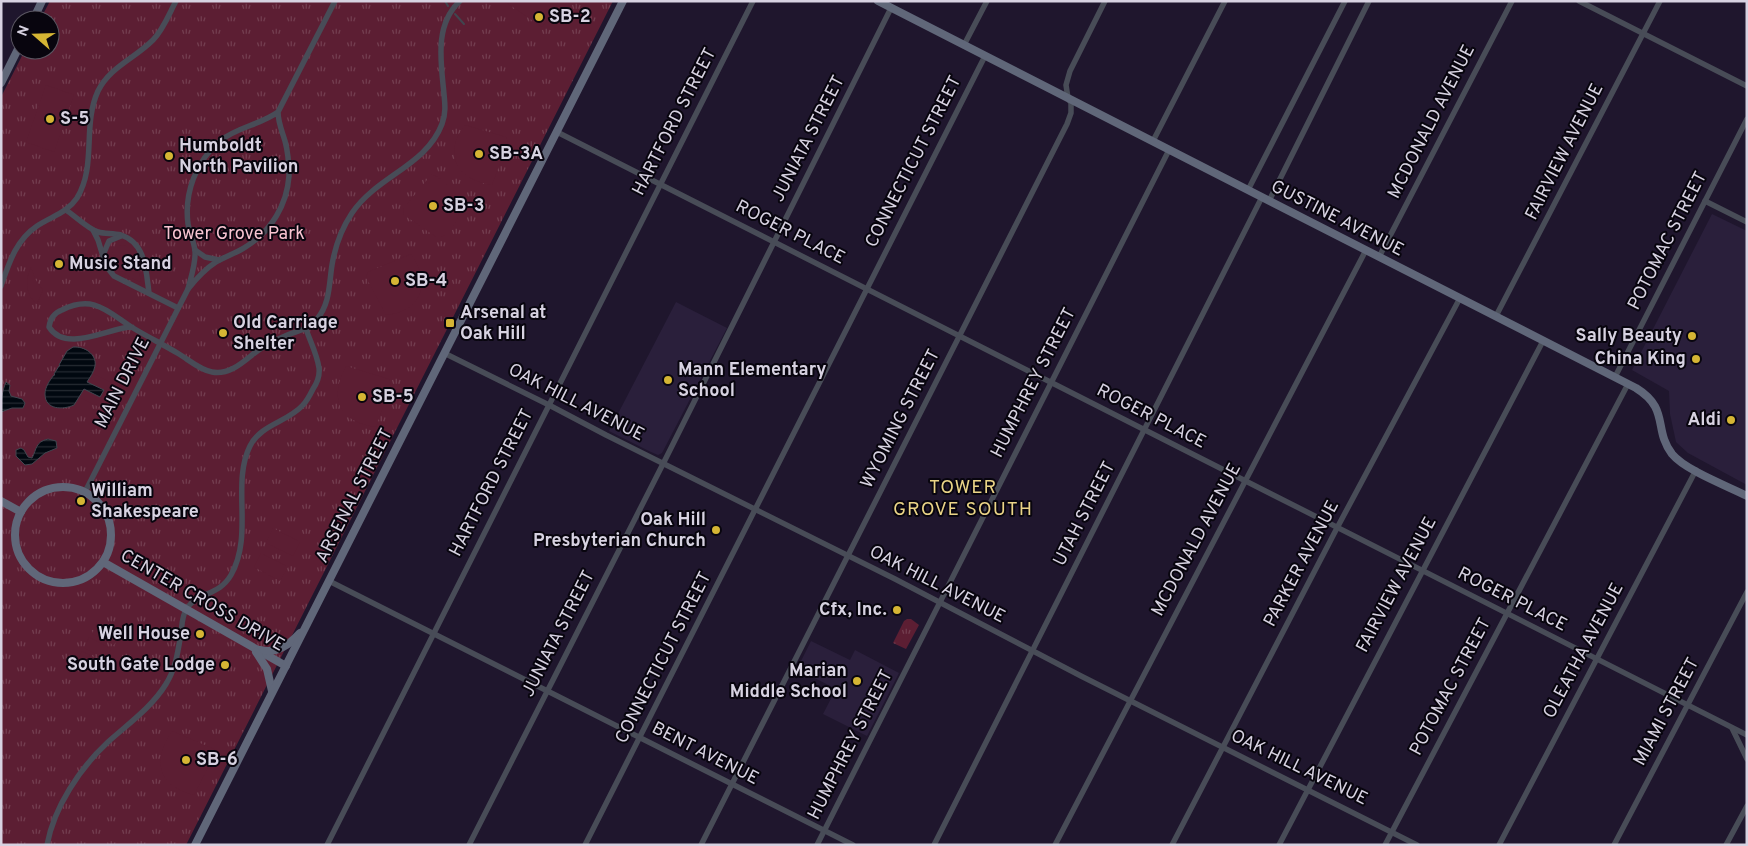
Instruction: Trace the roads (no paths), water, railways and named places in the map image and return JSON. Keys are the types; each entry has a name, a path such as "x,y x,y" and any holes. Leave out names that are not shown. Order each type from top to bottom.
{"street":[{"path":"1,286 15,249 24,237 38,225 66,210 80,193 87,173 91,114 101,85 111,72 156,36 176,1"},
{"path":"278,112 335,1"},
{"path":"132,328 122,328 91,338 76,339 58,335 49,327 51,318 59,311 85,303 101,306 132,328 206,370 222,372 240,365 258,350 274,341 306,328 317,320 324,309 329,294 332,267 338,243 354,210 380,185 420,156 428,148 440,129 445,113 441,50 443,28 450,11 460,1"},
{"name":"ARSENAL STREET","path":"196,845 623,1"},
{"name":"HARTFORD STREET","path":"327,845 753,1"},
{"name":"GUSTINE AVENUE","path":"878,1 1628,384 1654,402 1669,448 1678,459 1747,496"},
{"path":"964,45 987,1"},
{"name":"WYOMING STREET","path":"702,845 1067,124 1071,103 1068,98 1066,85 1070,71 1105,1"},
{"path":"1153,141 1225,1"},
{"path":"1248,190 1345,1"},
{"name":"UTAH STREET","path":"934,845 1144,430 1369,1"},
{"name":"MCDONALD AVENUE","path":"1379,257 1512,1"},
{"path":"1579,1 1747,86"},
{"name":"FAIRVIEW AVENUE","path":"1496,316 1660,1"},
{"name":"JUNIATA STREET","path":"469,845 892,8"},
{"name":"CONNECTICUT STREET","path":"585,845 985,56"},
{"path":"1,83 12,60"},
{"name":"MAIN DRIVE","path":"85,492 188,289 194,268 195,250 188,222 188,196 191,183 203,159 221,140 278,112"},
{"name":"MAIN DRIVE","path":"188,289 219,260 235,253 259,238 281,208 288,186 288,163 285,143 278,120 278,112"},
{"name":"POTOMAC STREET","path":"1615,377 1747,119"},
{"name":"ROGER PLACE","path":"556,132 1747,735"},
{"name":"HUMPHREY STREET","path":"818,845 1050,382 1169,150"},
{"path":"1705,201 1747,222"},
{"path":"66,210 93,230 123,236 135,243 145,262 149,293"},
{"path":"93,230 106,266 114,276 178,308"},
{"path":"103,255 109,241 123,236"},
{"path":"195,250 205,257 219,260"},
{"name":"MCDONALD AVENUE","path":"1055,845 1366,250"},
{"name":"PARKER AVENUE","path":"1172,845 1337,528 1460,298"},
{"path":"47,845 59,811 82,772 100,750 159,694 168,680 176,660 182,622 186,610 194,601 221,588 228,580 235,566 240,548 243,524 243,467 251,443 264,430 303,406 315,386 319,366 306,328"},
{"name":"FAIRVIEW AVENUE","path":"1279,845 1543,341"},
{"name":"OAK HILL AVENUE","path":"444,353 549,404 606,435 1417,845"},
{"name":"POTOMAC STREET","path":"1385,845 1628,384"},
{"name":"OLEATHA AVENUE","path":"1498,845 1696,470"},
{"path":"1,501 21,512 30,499 48,489 66,486 85,492"},
{"name":"CENTER CROSS DRIVE","path":"21,512 16,528 16,545 25,564 38,576 57,583 74,582 90,575 103,562 110,543 110,524 107,515 100,503 85,492"},
{"name":"CENTER CROSS DRIVE","path":"103,562 286,666"},
{"name":"BENT AVENUE","path":"329,581 853,845"},
{"name":"MIAMI STREET","path":"1614,845 1747,592"},
{"path":"253,648 270,651 284,648 306,626"},
{"path":"253,648 267,668 272,692"},
{"path":"1732,728 1747,759"},
{"path":"1726,845 1747,806"}],"waterway":[{"path":"445,1 448,6"},
{"path":"455,14 464,24"}],"place":[{"name":"SB-2","path":"539,17"},
{"name":"S-5","path":"50,119"},
{"name":"SB-3A","path":"479,154"},
{"name":"Humboldt North Pavilion","path":"169,156"},
{"name":"SB-3","path":"433,206"},
{"name":"Music Stand","path":"59,264"},
{"name":"SB-4","path":"395,281"},
{"name":"Arsenal at Oak Hill","path":"450,323"},
{"name":"Old Carriage Shelter","path":"223,333"},
{"name":"Sally Beauty","path":"1692,336"},
{"name":"China King","path":"1696,359"},
{"name":"Mann Elementary School","path":"668,380"},
{"name":"SB-5","path":"362,397"},
{"name":"Aldi","path":"1731,420"},
{"name":"William Shakespeare","path":"81,501"},
{"name":"Oak Hill Presbyterian Church","path":"716,530"},
{"name":"Cfx, Inc.","path":"897,610"},
{"name":"Well House","path":"200,634"},
{"name":"South Gate Lodge","path":"225,665"},
{"name":"Marian Middle School","path":"857,681"},
{"name":"SB-6","path":"186,760"}],"district":[{"name":"TOWER GROVE SOUTH","path":"963,499"}],"park label":[{"name":"Tower Grove Park","path":"234,234"}]}
